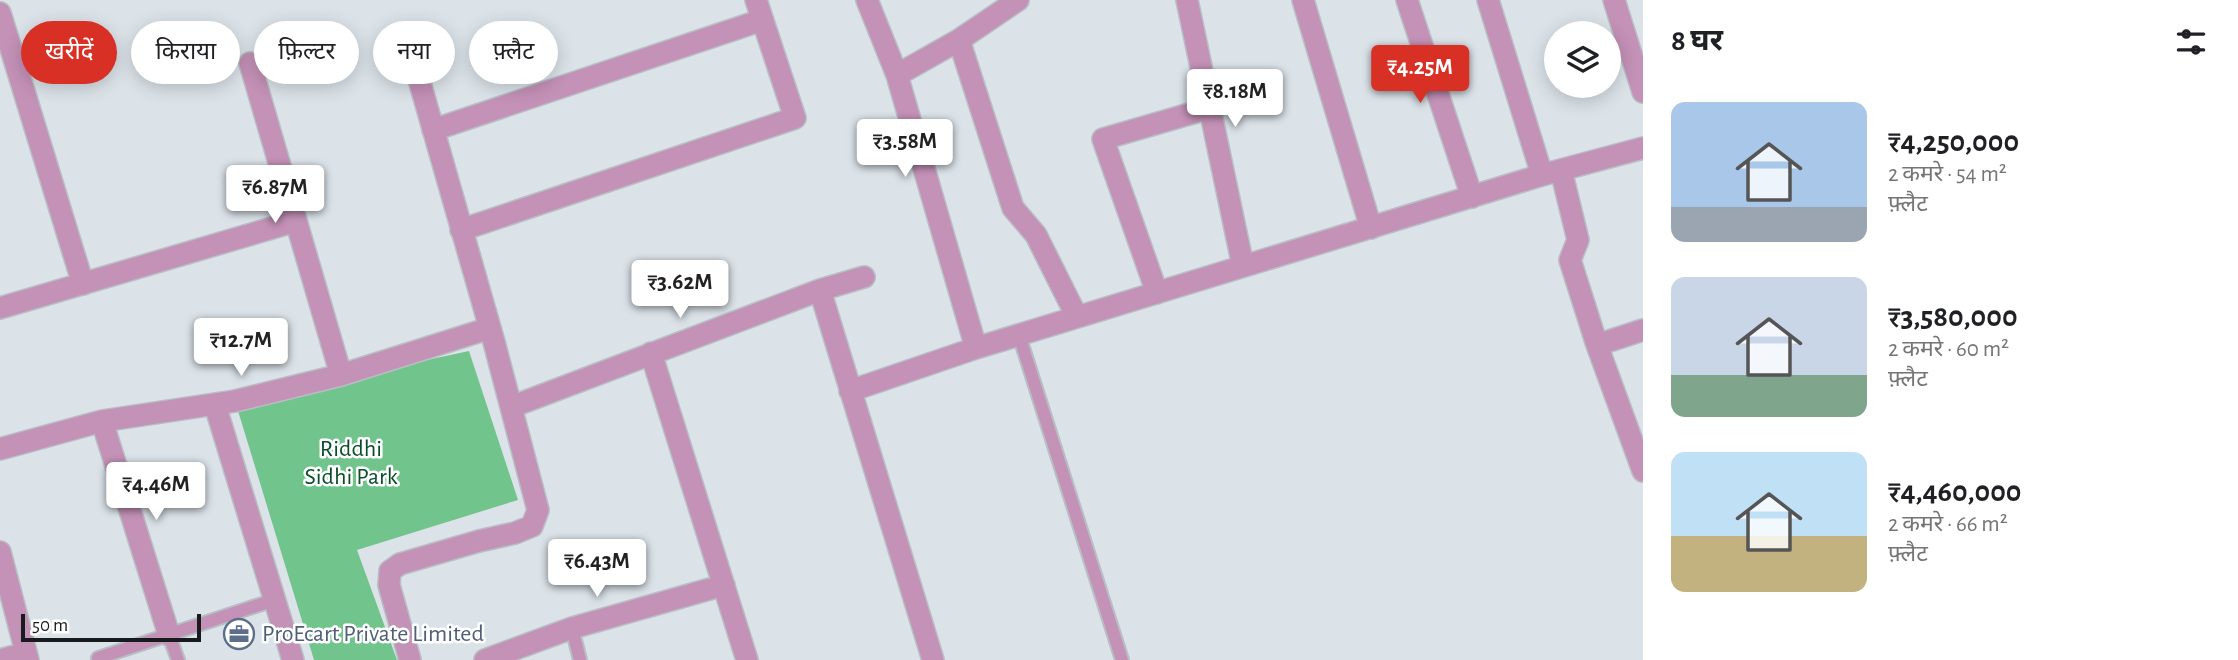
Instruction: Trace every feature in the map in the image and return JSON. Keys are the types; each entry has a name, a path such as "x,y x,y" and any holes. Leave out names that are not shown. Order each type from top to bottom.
{"street":[{"path":"867,0 897,75 976,348"},
{"path":"897,75 959,40 1018,0"},
{"path":"1186,0 1243,266"},
{"path":"1303,0 1371,228"},
{"path":"1407,0 1472,197"},
{"path":"1488,0 1578,240 1570,260 1597,345 1641,459"},
{"path":"1614,0 1643,92"},
{"path":"433,130 759,10 795,118 461,230"},
{"path":"0,13 83,284"},
{"path":"959,40 1013,208 1036,235 1077,317"},
{"path":"250,63 341,375"},
{"path":"410,660 389,585 390,571 400,564 532,526 538,510 490,328 420,84"},
{"path":"1157,293 1104,139 1210,108"},
{"path":"850,391 976,348 1243,266 1643,148"},
{"path":"0,308 296,221"},
{"path":"511,407 820,290 864,277"},
{"path":"820,290 933,660"},
{"path":"0,449 102,421 215,405 341,375 490,328"},
{"path":"1597,345 1643,330"},
{"path":"651,353 747,660"},
{"path":"215,405 293,660"},
{"path":"102,421 169,635"},
{"path":"0,552 27,656 0,660"},
{"path":"485,660 572,628 724,585"}],"lane":[{"path":"1019,335 1122,660"},
{"path":"99,658 274,600"},
{"path":"572,628 580,660"},
{"path":"169,635 178,660"}],"green space":[{"name":"Riddhi Sidhi Park","path":"469,351 518,500 357,550 397,660 314,660 235,401"}],"place":[{"name":"ProEcart Private Limited","path":"239,634"}]}
